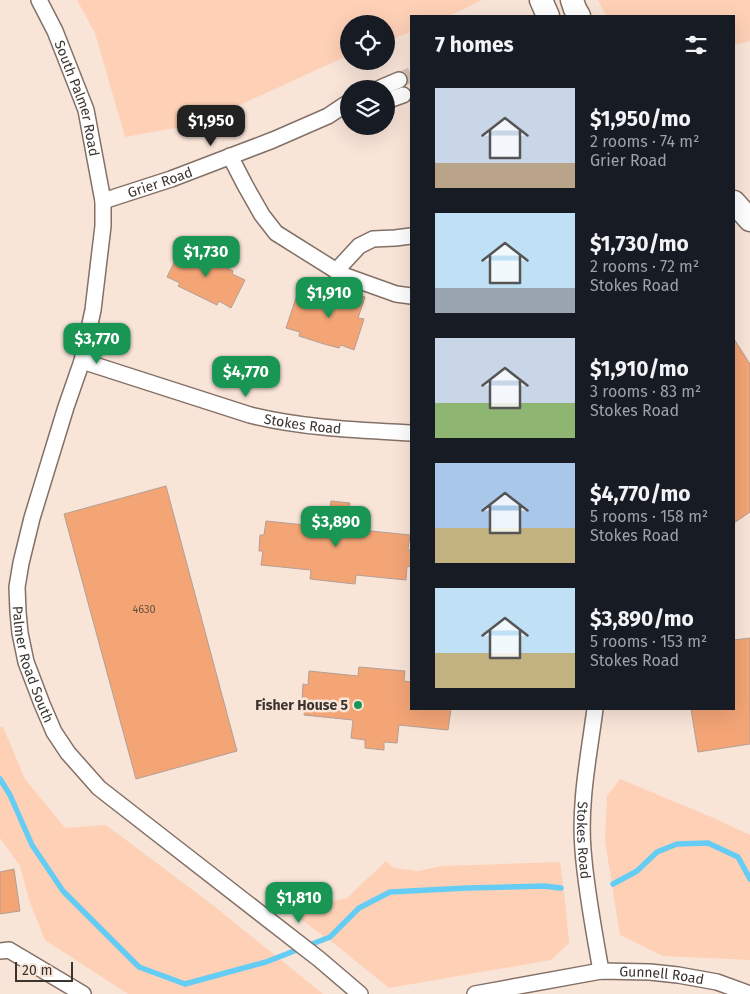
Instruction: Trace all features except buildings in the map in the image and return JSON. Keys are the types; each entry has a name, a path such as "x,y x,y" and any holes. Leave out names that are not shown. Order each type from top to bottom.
{"main road":[{"path":"541,0 548,15"},
{"path":"735,203 750,220"},
{"path":"735,215 750,220"}],"street":[{"name":"South Palmer Road","path":"38,0 56,31 86,110 103,201"},
{"path":"395,82 399,80"},
{"path":"395,98 403,95"},
{"name":"Grier Road","path":"103,201 171,179 273,140 328,116 340,108"},
{"name":"Grier Road","path":"328,116 340,114"},
{"path":"230,156 262,215 276,233 343,275 396,294 410,296"},
{"name":"Palmer Road South","path":"103,201 103,226 93,310 82,361 32,518 21,563 18,587 19,626 26,662 54,732 68,753 99,788 319,959 360,994"},
{"path":"336,271 358,246 373,239 410,236"},
{"name":"Stokes Road","path":"82,361 271,420 325,428 410,433"},
{"name":"Stokes Road","path":"595,710 583,798 583,840 589,897 601,971"},
{"path":"0,951 9,950 82,994"},
{"name":"Gunnell Road","path":"475,994 601,971 650,972 678,975 717,982 750,994"}],"shaded area":[{"path":"77,0 482,0 451,15 410,15 410,32 395,38 395,15 340,15 340,59 198,124 125,137 95,33"},
{"path":"598,0 750,0 750,41 735,45 735,15 606,15"},
{"path":"0,727 3,727 25,779 65,828 106,825 214,906 323,994 128,994 45,940 29,900 20,866 0,838"},
{"path":"620,779 750,835 750,960 663,956 620,935 605,841 607,796"},
{"path":"386,861 394,868 418,871 442,866 560,862 569,943 551,960 389,988 290,911 347,898"}],"waterway":[{"path":"0,779 10,795 32,845 63,891 139,967 185,984 266,962 330,937 359,908 390,892 544,886 561,888"},
{"path":"613,884 637,871 657,852 677,844 708,843 738,857 750,879"}],"tunnel":[{"path":"399,80 410,75"}],"place":[{"name":"Fisher House 5","path":"358,705"}]}
